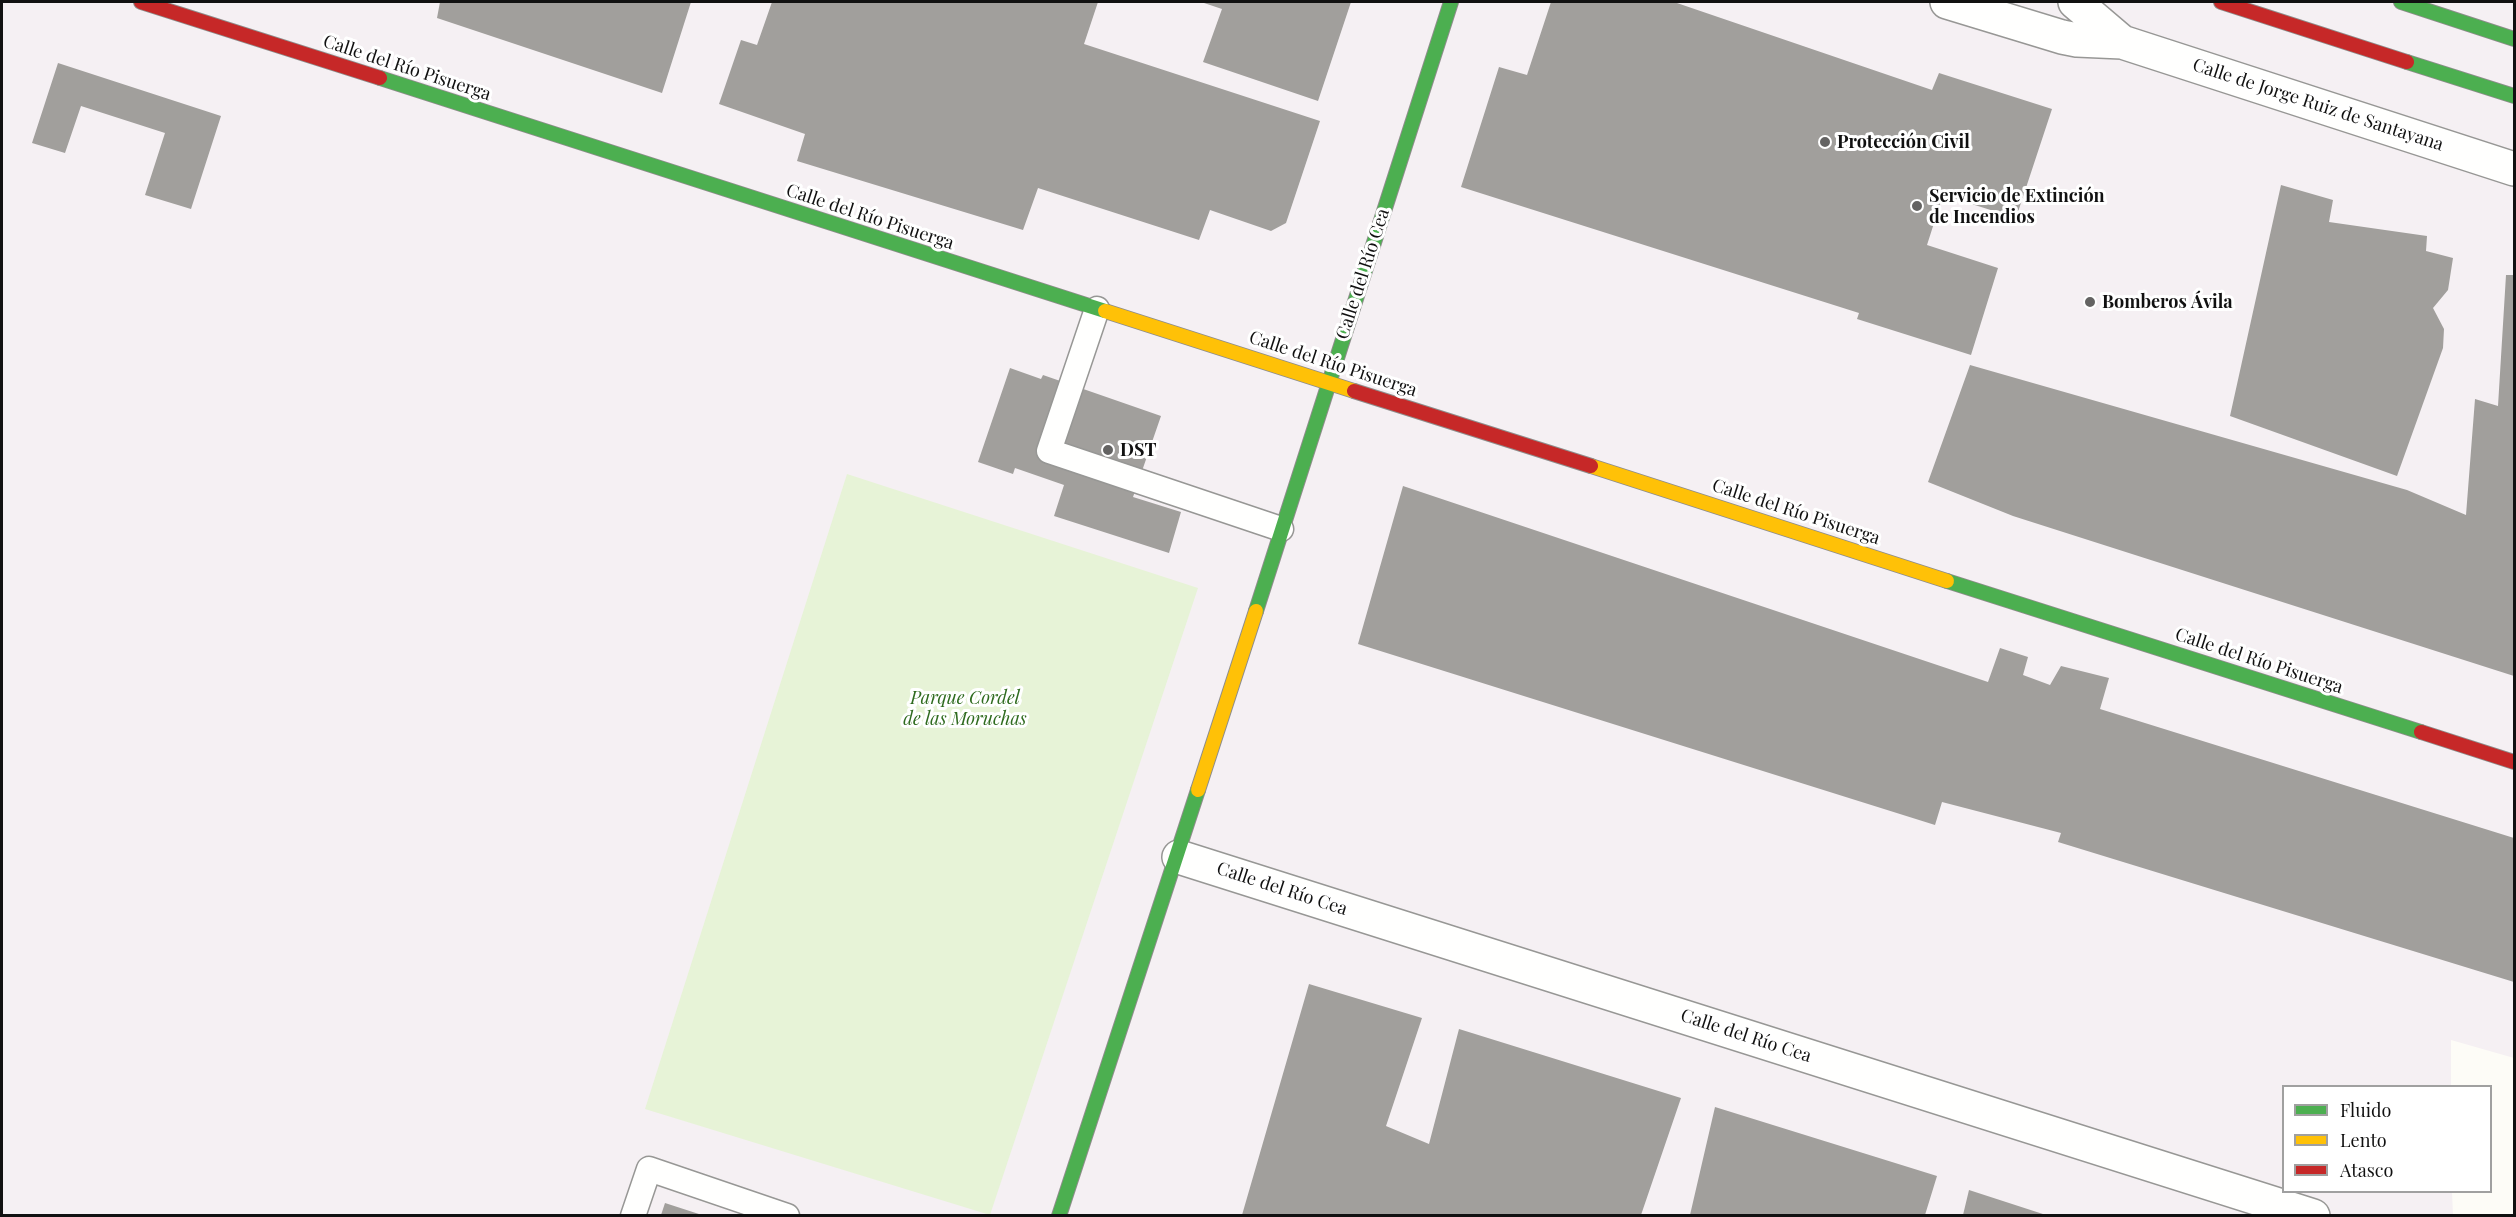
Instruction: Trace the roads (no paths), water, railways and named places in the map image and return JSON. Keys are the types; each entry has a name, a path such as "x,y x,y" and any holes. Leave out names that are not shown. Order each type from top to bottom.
{"main road":[{"name":"Calle del Río Pisuerga","path":"141,2 2514,762"},
{"name":"Calle del Río Cea","path":"1059,1215 1179,857 1281,529 1451,2"},
{"path":"2221,2 2514,96"},
{"path":"2401,2 2514,39"}],"street":[{"name":"Calle de Jorge Ruiz de Santayana","path":"1947,2 2062,37 2122,42 2514,169"},
{"name":"Calle de Jorge Ruiz de Santayana","path":"2075,2 2122,42"},
{"name":"Calle del Río Cea","path":"1179,857 2313,1215"}],"lane":[{"path":"1097,309 1049,451 1281,529"},
{"path":"633,1215 650,1168 787,1215"}],"place":[{"name":"Protección Civil","path":"1825,142"},
{"name":"Servicio de Extinción de Incendios","path":"1917,206"},
{"name":"Bomberos Ávila","path":"2090,302"},
{"name":"DST","path":"1108,450"}],"park label":[{"name":"Parque Cordel de las Moruchas","path":"965,708"}]}
